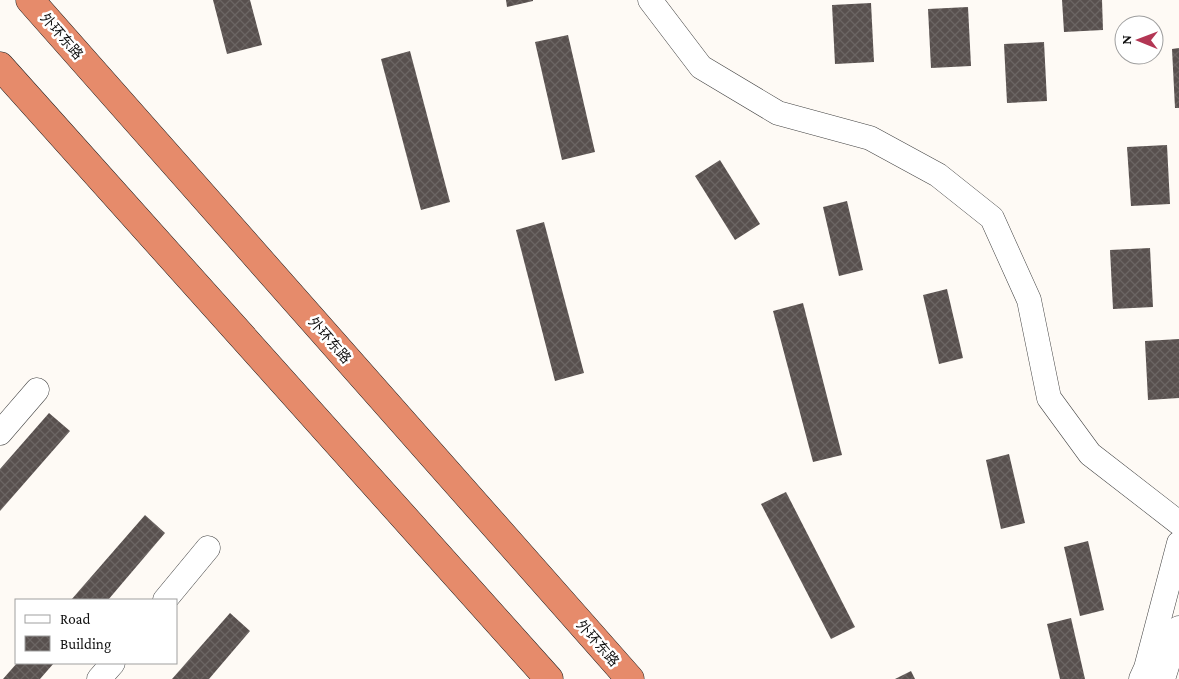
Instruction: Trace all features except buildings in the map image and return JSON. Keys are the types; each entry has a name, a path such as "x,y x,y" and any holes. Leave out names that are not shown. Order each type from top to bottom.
{"highway":[{"name":"外环东路","path":"30,0 630,679"},
{"path":"0,66 549,679"}],"street":[{"path":"650,0 701,67 778,113 870,138 938,175 992,218 1029,300 1049,398 1090,454 1179,523"},
{"path":"0,433 37,390"},
{"path":"1141,679 1146,668 1179,543"},
{"path":"165,599 208,548"},
{"path":"1164,679 1179,628"},
{"path":"99,679 111,664"}]}
